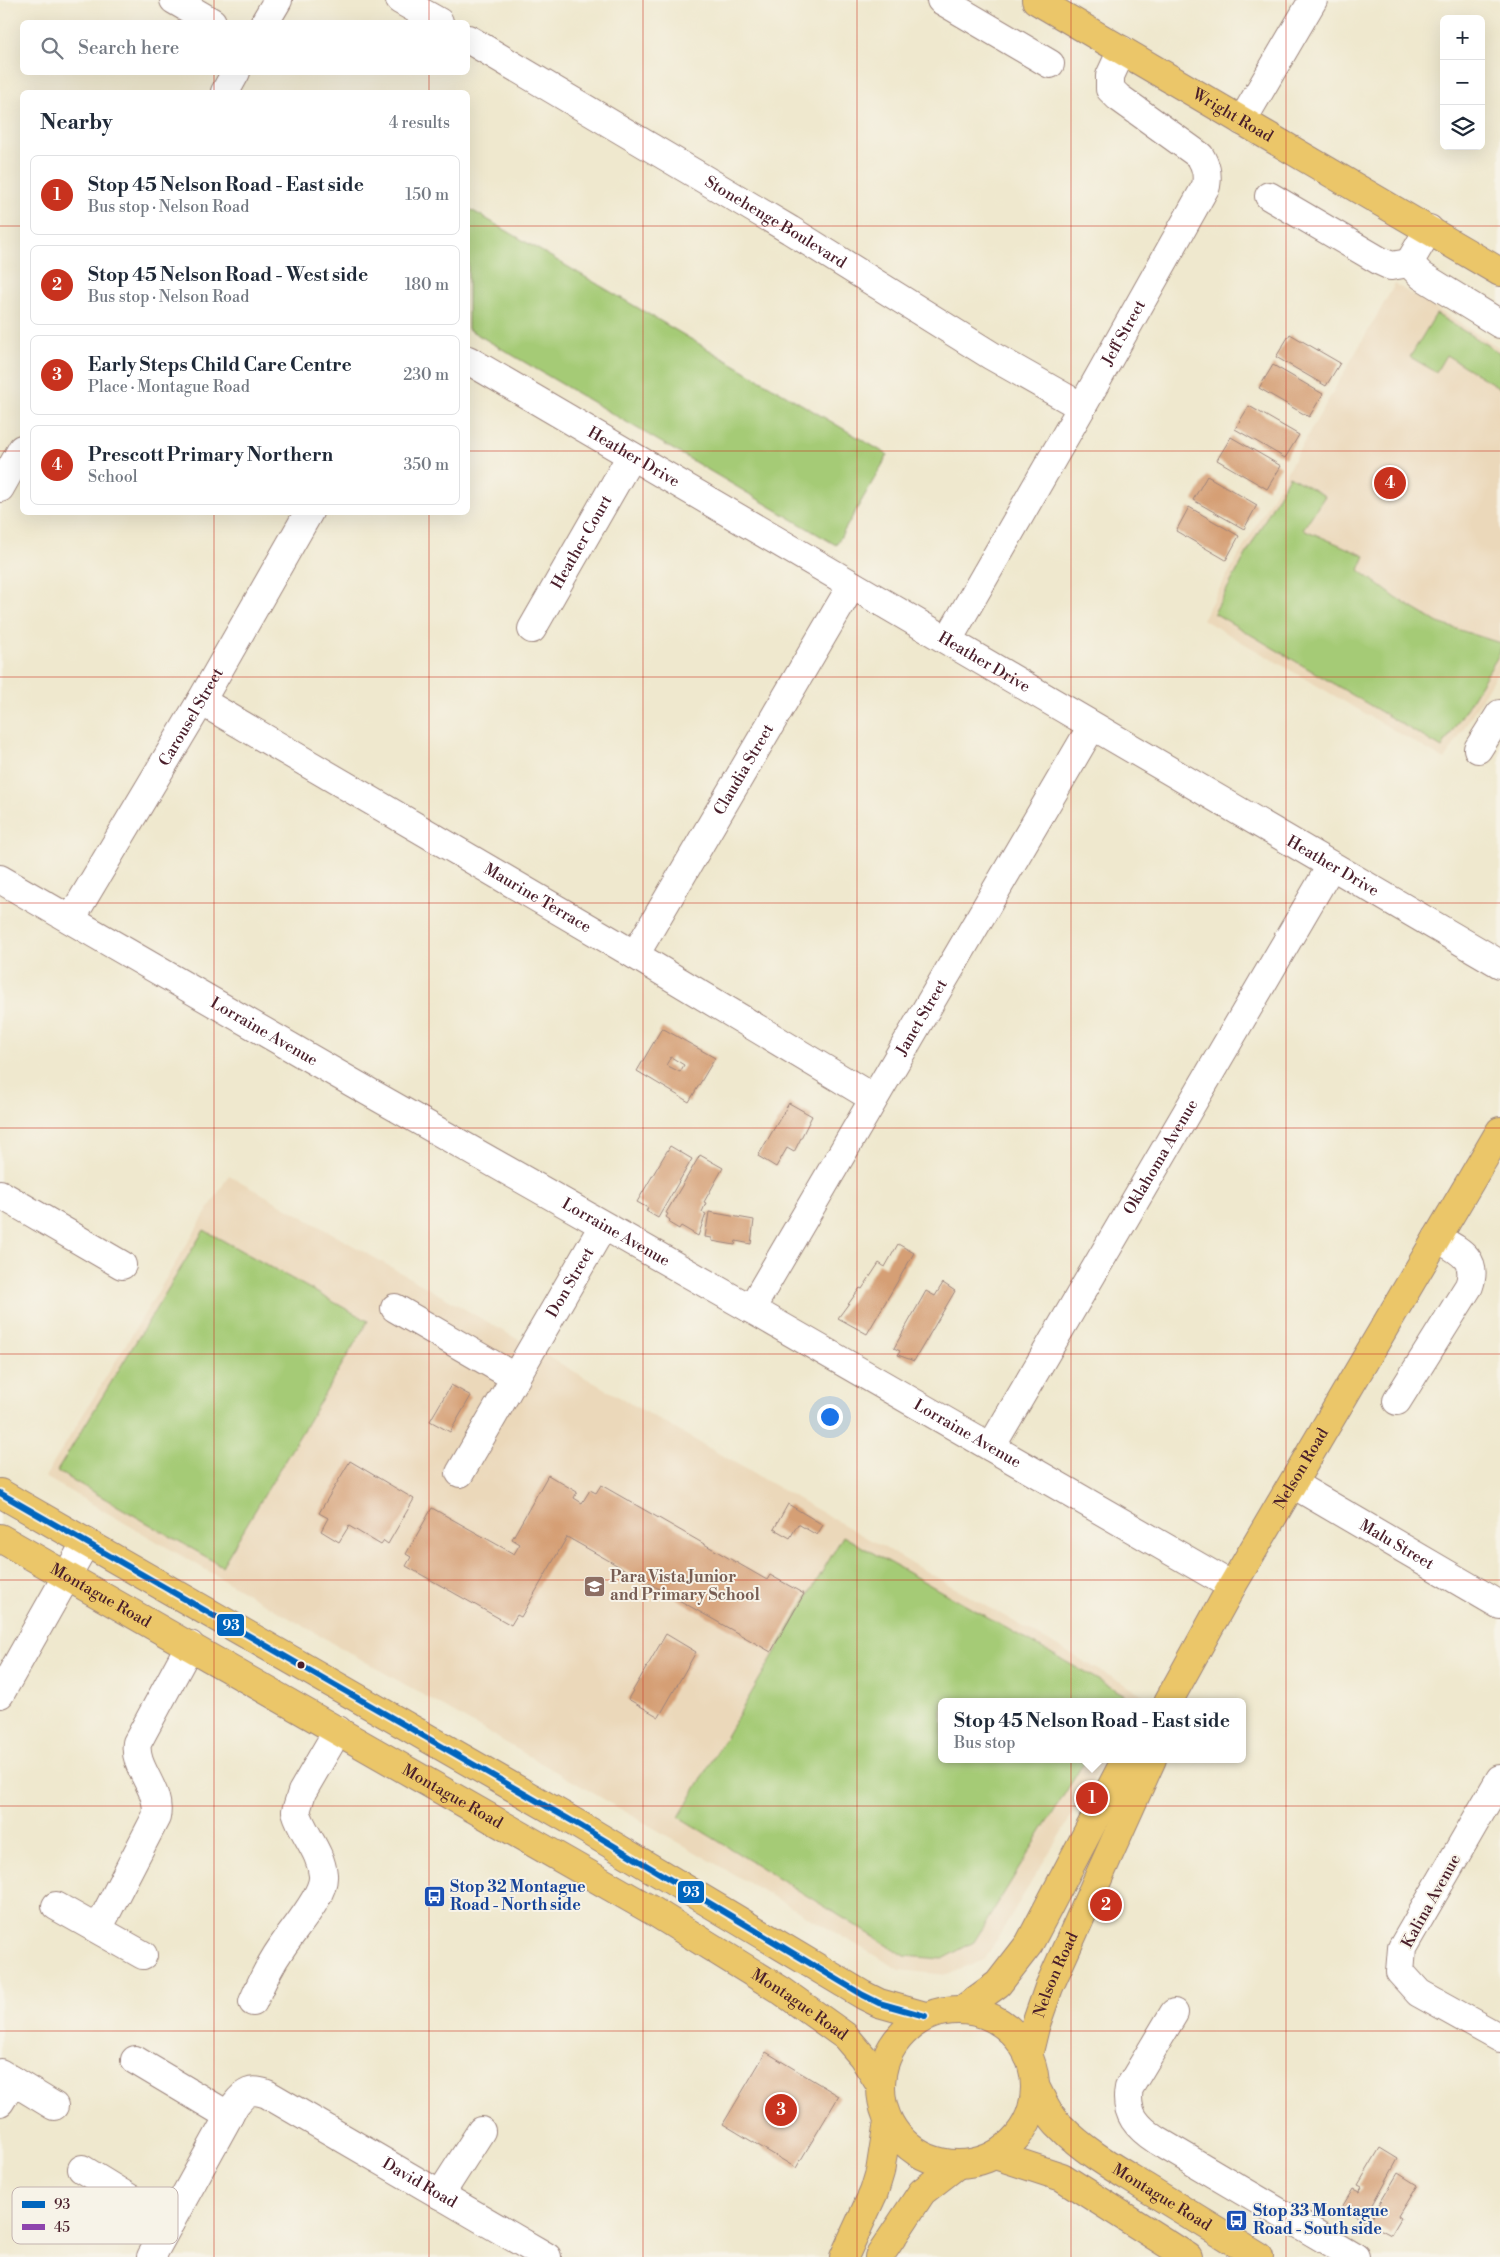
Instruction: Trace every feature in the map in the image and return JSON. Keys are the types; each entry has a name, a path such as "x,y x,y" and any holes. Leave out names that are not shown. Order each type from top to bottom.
{"main road":[{"name":"Wright Road","path":"1036,0 1500,272"},
{"name":"Nelson Road","path":"1170,1698 1232,1586 1500,1131"},
{"path":"0,1493 544,1805 855,1991 880,2002 925,2016"},
{"name":"Montague Road","path":"0,1538 654,1911 782,1991 845,2036 862,2057 880,2086"},
{"path":"962,2010 998,1984 1029,1944 1124,1763"},
{"name":"Nelson Road","path":"1028,2056 1035,2027 1049,1987 1150,1763"},
{"path":"949,2010 962,2010 982,2014 1002,2024 1017,2038 1028,2056 1035,2086 1033,2104 1022,2130 1010,2144 995,2155 971,2163 958,2164 930,2159 901,2138 888,2120 882,2104 880,2086 880,2073 888,2050 904,2030 925,2016 949,2010"},
{"name":"Montague Road","path":"1035,2086 1052,2117 1078,2143 1115,2169 1258,2257"},
{"path":"844,2257 874,2192 880,2172 888,2120"},
{"path":"995,2155 1062,2176 1188,2257"},
{"path":"879,2257 922,2192 958,2164"}],"street":[{"path":"174,0 209,20"},
{"path":"266,20 278,0"},
{"path":"400,0 435,20"},
{"path":"941,0 1050,64"},
{"path":"1242,121 1313,0"},
{"name":"Stonehenge Boulevard","path":"470,40 790,230 976,346 1082,407"},
{"name":"Jeff Street","path":"948,640 1185,226 1206,186 1208,176 1206,166 1200,156 1118,97 1110,89 1110,76 1122,50"},
{"path":"226,90 234,75"},
{"path":"1269,196 1380,261 1391,266 1409,263"},
{"path":"1409,263 1429,229"},
{"path":"1409,263 1422,276 1500,324"},
{"name":"Heather Drive","path":"470,361 1500,964"},
{"path":"0,488 20,453"},
{"name":"Heather Court","path":"532,629 631,456"},
{"name":"Carousel Street","path":"71,919 201,701 307,515"},
{"name":"Claudia Street","path":"635,955 852,585"},
{"name":"Maurine Terrace","path":"201,701 635,955 873,1098"},
{"path":"1478,749 1500,714"},
{"name":"Janet Street","path":"751,1309 1092,726"},
{"name":"Oklahoma Avenue","path":"991,1447 1331,866"},
{"name":"Lorraine Avenue","path":"0,879 1232,1586"},
{"path":"0,1194 122,1264"},
{"name":"Don Street","path":"460,1473 603,1226"},
{"path":"1397,1401 1469,1286 1472,1277 1472,1268 1468,1259 1437,1238"},
{"path":"395,1308 516,1378"},
{"name":"Malu Street","path":"1293,1484 1500,1605"},
{"path":"0,1694 86,1542"},
{"path":"98,1929 156,1817 156,1799 136,1751 137,1744 190,1645"},
{"path":"253,2002 272,1962 316,1898 322,1885 323,1873 320,1862 296,1811 302,1792 338,1730"},
{"name":"Kalina Avenue","path":"1500,1779 1402,1948 1400,1972 1419,1992 1500,2038"},
{"path":"56,1906 143,1955"},
{"path":"1174,2013 1129,2088 1127,2099 1128,2111 1133,2120 1144,2132 1158,2141 1355,2257"},
{"path":"136,2060 229,2116"},
{"path":"4,2085 54,2106"},
{"name":"David Road","path":"178,2208 229,2116 245,2093 256,2090 267,2094 547,2257"},
{"path":"440,2195 481,2132"},
{"path":"82,2169 111,2187"},
{"name":"David Road","path":"151,2257 158,2244"}],"shaded area":[{"path":"1395,284 1500,348 1500,668 1445,760 1202,619"},
{"name":"Para Vista Junior and Primary School","path":"229,1175 1145,1696 1144,1698 938,1698 938,1763 1104,1763 984,1960 947,1975 900,1970 45,1477"}],"green space":[{"path":"470,209 888,455 836,545 470,330"},
{"path":"1436,314 1500,353 1500,388 1446,355 1436,372 1410,357"},
{"path":"1289,476 1325,496 1303,529 1365,556 1359,570 1396,598 1438,623 1500,643 1500,653 1442,748 1214,613"},
{"path":"204,1230 368,1321 222,1566 57,1471"},
{"path":"843,1536 1125,1695 1123,1698 938,1698 938,1763 1084,1763 974,1942 942,1959 905,1956 679,1817"}],"building":[{"path":"1290,334 1340,363 1326,386 1276,357"},
{"path":"1273,365 1323,394 1309,417 1259,388"},
{"path":"1249,406 1299,435 1285,458 1235,429"},
{"path":"1231,437 1281,466 1267,489 1217,460"},
{"path":"1207,476 1257,505 1244,529 1193,500"},
{"path":"1189,507 1239,536 1226,560 1176,531"},
{"path":"662,1028 715,1058 689,1102 637,1071","holes":["671,1057 684,1065 680,1072 666,1065"]},
{"path":"789,1103 812,1116 794,1152 787,1148 776,1167 758,1156"},
{"path":"670,1146 692,1159 658,1218 646,1211 648,1208 637,1202"},
{"path":"700,1155 723,1168 704,1202 706,1203 702,1212 706,1214 698,1236 681,1226 679,1229 669,1223 670,1220 666,1217 668,1214 666,1213"},
{"path":"709,1212 754,1220 751,1244 736,1241 735,1245 712,1241 712,1238 705,1237"},
{"path":"898,1244 914,1253 867,1334 838,1318 860,1288 862,1289 879,1263 885,1267"},
{"path":"943,1283 955,1291 914,1361 898,1355 900,1351 894,1348 926,1291 935,1296"},
{"path":"451,1385 471,1396 450,1432 430,1421"},
{"path":"350,1461 414,1499 388,1544 384,1541 381,1545 349,1526 339,1542 321,1531 328,1518 319,1513"},
{"path":"548,1475 577,1492 574,1498 582,1503 590,1490 596,1493 601,1485 767,1580 770,1575 804,1594 771,1652 567,1537 521,1617 517,1615 511,1625 406,1566 411,1557 406,1554 432,1508 514,1554 520,1544 512,1539"},
{"path":"788,1504 823,1525 817,1535 798,1524 790,1538 774,1529"},
{"path":"666,1634 696,1652 659,1717 628,1699"},
{"path":"766,2052 839,2096 796,2168 723,2124"},
{"path":"1380,2148 1398,2159 1364,2221 1342,2207 1353,2189 1359,2192 1362,2187 1358,2185"},
{"path":"1398,2173 1417,2185 1398,2216 1401,2218 1391,2235 1368,2223"}],"transit line":[{"name":"93","path":"0,1493 579,1825 863,1995 879,2003 925,2016"}],"place":[{"name":"Prescott Primary Northern","path":"1390,483"},
{"name":"Para Vista Junior and Primary School","path":"594,1586"},
{"name":"Stop 45 Nelson Road - East side","path":"1092,1798"},
{"name":"Stop 32 Montague Road - North side","path":"434,1896"},
{"name":"Stop 45 Nelson Road - West side","path":"1106,1905"},
{"name":"Early Steps Child Care Centre","path":"781,2110"},
{"name":"Stop 33 Montague Road - South side","path":"1237,2220"}]}
